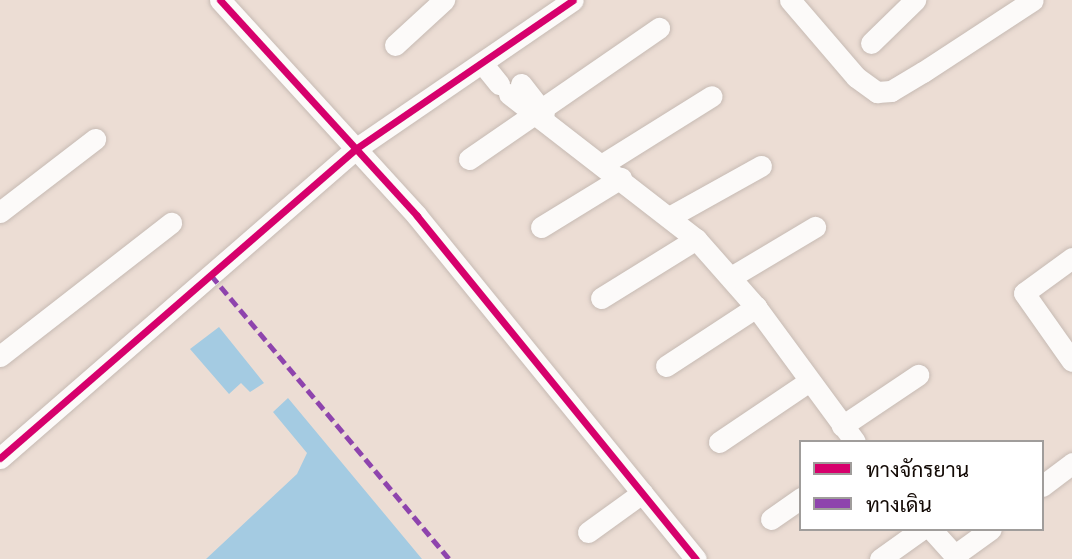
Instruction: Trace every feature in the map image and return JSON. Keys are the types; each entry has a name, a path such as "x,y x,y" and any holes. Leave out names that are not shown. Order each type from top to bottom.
{"street":[{"path":"220,0 425,227 696,559"},
{"path":"395,45 444,0"},
{"path":"0,458 354,149 573,0"},
{"path":"790,0 856,77 877,92 891,91 1033,0"},
{"path":"871,43 915,0"},
{"path":"469,159 542,117 659,28"},
{"path":"486,60 542,117 671,216 695,239 756,307 808,382 849,434 918,375"},
{"path":"603,164 712,96"},
{"path":"0,212 95,139"},
{"path":"671,216 761,166"},
{"path":"541,227 621,178"},
{"path":"0,356 171,223"},
{"path":"731,277 815,227"},
{"path":"601,298 695,239"},
{"path":"1072,258 1024,293 1072,361"},
{"path":"666,366 756,307"},
{"path":"719,443 808,382"},
{"path":"1044,484 1072,463"},
{"path":"588,531 642,493"},
{"path":"771,519 799,499"},
{"path":"880,559 919,531"},
{"path":"933,531 956,557 988,531"}],"water":[{"path":"219,327 264,383 250,392 241,383 229,394 190,349"},
{"path":"288,398 422,559 206,559 297,474 307,453 273,412"}],"marked path":[{"path":"211,275 449,559"}],"cycle path":[{"path":"220,0 417,216 696,559"},
{"path":"0,458 354,150 573,0"}]}
